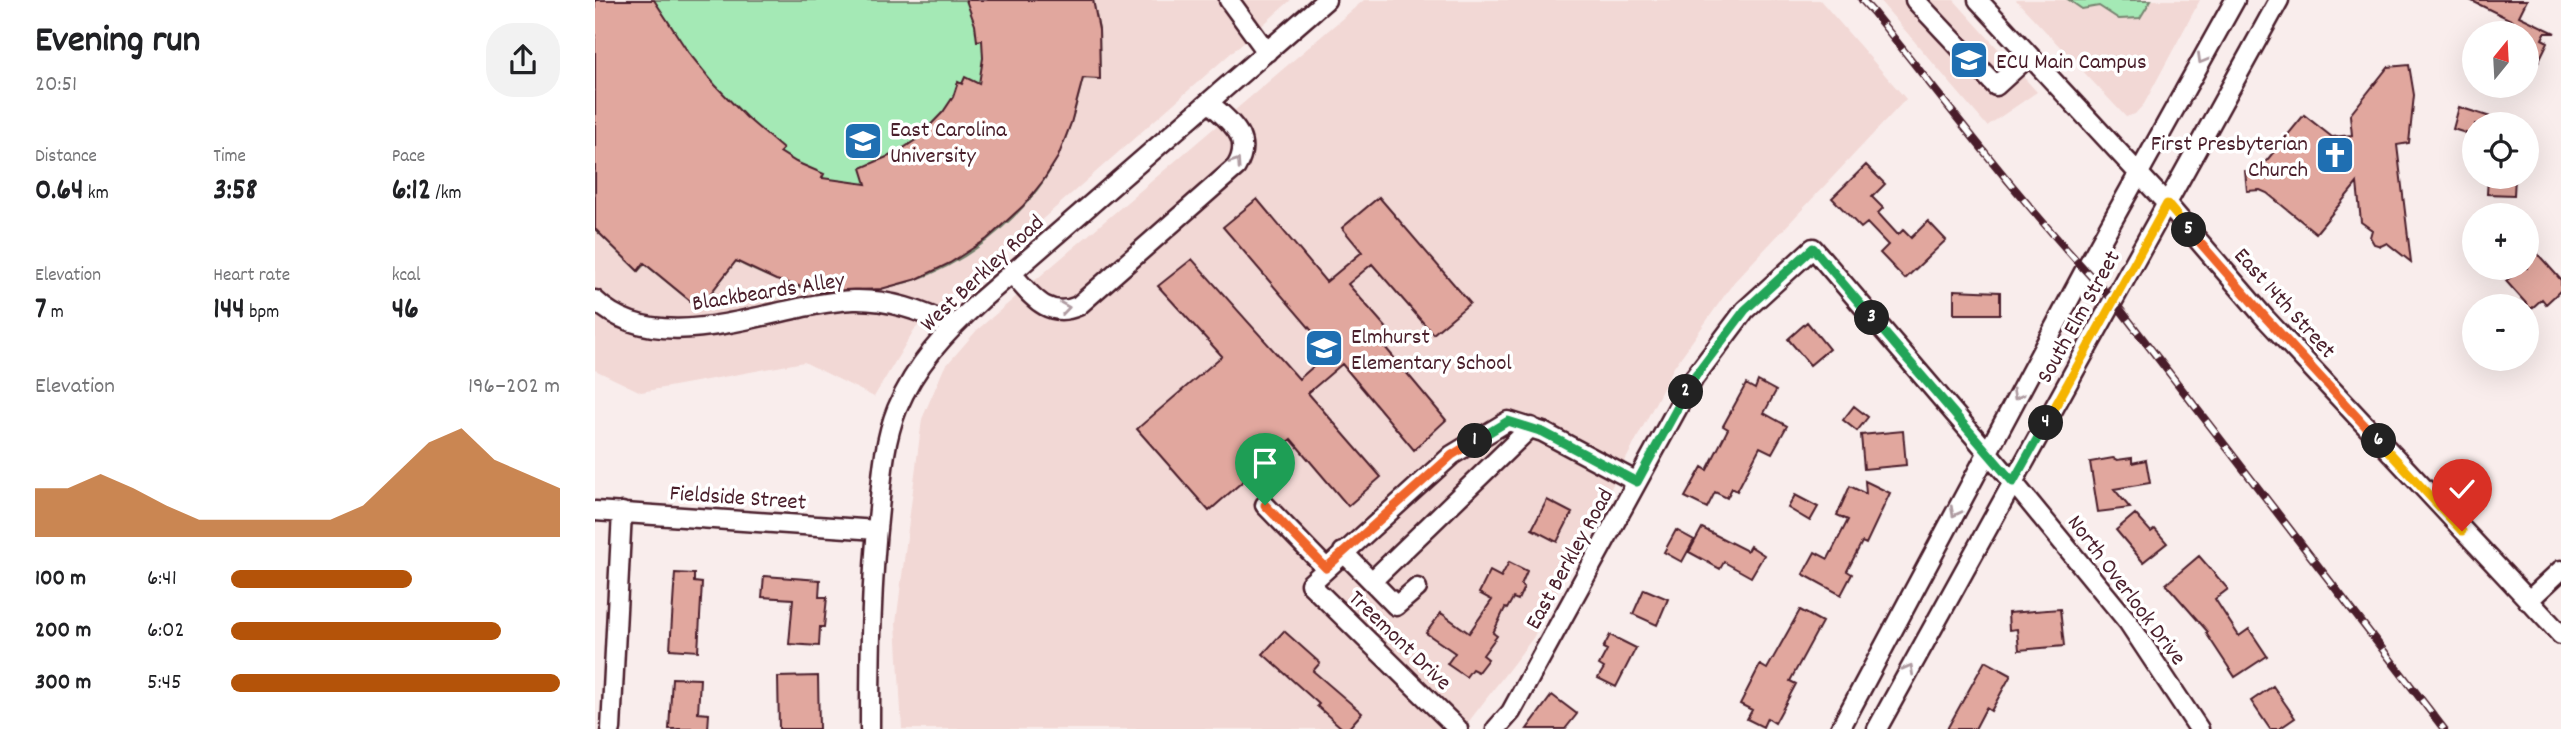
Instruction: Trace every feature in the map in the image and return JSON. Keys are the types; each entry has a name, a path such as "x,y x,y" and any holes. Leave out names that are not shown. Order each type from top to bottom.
{"street":[{"path":"1229,0 1267,52"},
{"name":"West Berkley Road","path":"870,729 870,632 877,530 888,437 897,410 924,360 953,326 1011,274 1326,0"},
{"path":"1915,0 1996,86 2029,56"},
{"name":"East 14th Street","path":"1978,0 2167,204 2266,318 2561,635"},
{"name":"South Elm Street","path":"1840,729 1987,451 2235,0"},
{"name":"South Elm Street","path":"1880,723 2279,0"},
{"path":"1011,274 1045,306 1056,310 1078,306 1236,167 1244,147 1241,136 1210,103"},
{"name":"North Overlook Drive","path":"1813,248 1987,451 2127,622 2199,729"},
{"name":"East Berkley Road","path":"1496,729 1511,712 1694,378 1745,310 1813,248"},
{"name":"Blackbeards Alley","path":"595,300 617,317 661,329 697,328 855,300 890,303 953,326"},
{"path":"1265,505 1326,568 1452,455 1508,421 1531,427 1637,482"},
{"path":"1372,582 1531,427"},
{"name":"Fieldside Street","path":"595,511 877,530"},
{"path":"611,729 622,512"},
{"path":"1343,552 1396,606 1417,588"},
{"name":"Treemont Drive","path":"1326,568 1310,584 1458,729"},
{"path":"2528,601 2561,570"},
{"path":"1855,702 1880,723"}],"shaded area":[{"name":"East Carolina University","path":"595,0 1291,0 971,282 938,306 914,330 874,397 804,362 641,392 595,370"},
{"name":"Elmhurst Elementary School","path":"1364,0 1820,0 1906,99 1734,282 1674,367 1533,638 1463,729 902,729 896,623 922,419 944,368 977,330"},
{"name":"ECU Main Campus","path":"1879,0 1954,0 2037,92 1987,126"},
{"path":"2016,0 2200,0 2144,104 2135,114 2126,117"}],"green space":[{"name":"East Carolina University","path":"595,0 1093,0 1099,30 1100,79 1083,78 1062,146 1033,195 998,231 957,260 914,280 835,296 835,293 783,282 736,261 699,308 645,264 638,271 595,229"},
{"path":"2069,0 2151,0 2140,18 2119,19 2099,6 2082,9"}],"building":[{"path":"595,0 654,0 688,52 715,85 783,149 780,152 824,174 822,178 866,184 861,168 896,153 917,139 943,112 953,97 958,82 962,84 965,77 979,84 983,58 982,40 977,41 975,25 966,0 1093,0 1099,30 1100,79 1083,78 1071,123 1058,157 1023,206 987,239 950,263 917,279 881,289 822,292 776,280 736,261 699,308 644,263 638,271 595,229"},
{"path":"2470,0 2527,0 2519,16 2530,21 2513,21"},
{"path":"2539,25 2555,33 2545,33 2542,39 2548,42 2539,60"},
{"name":"First Presbyterian Church","path":"2409,65 2414,95 2409,143 2397,145 2411,262 2387,243 2381,246 2374,244 2370,237 2372,230 2361,222 2357,183 2316,233 2267,193 2260,190 2247,191 2245,171 2258,169 2263,165 2304,115 2332,137 2352,135 2350,115 2388,67"},
{"path":"2459,107 2475,112 2462,112 2462,132 2453,129"},
{"path":"1866,165 1885,184 1872,197 1883,208 1878,213 1898,235 1903,230 1911,238 1928,221 1946,240 1905,279 1880,253 1888,245 1867,223 1861,228 1832,198"},
{"path":"2487,189 2514,189 2514,195 2487,194"},
{"path":"1379,197 1470,303 1433,334 1372,264 1348,284 1390,332 1380,341 1446,420 1414,450 1342,364 1308,393 1381,477 1348,506 1291,439 1209,511 1137,429 1222,356 1158,286 1192,259 1299,379 1330,352 1223,227 1257,199 1326,282 1362,252 1342,228"},
{"path":"2539,255 2561,280 2561,290 2546,304 2542,299 2539,302 2539,294 2518,294 2506,281 2539,280"},
{"path":"1954,290 2000,292 2000,314 1954,314"},
{"path":"1807,322 1829,349 1810,365 1788,339"},
{"path":"1758,381 1776,391 1764,413 1787,426 1772,453 1760,447 1737,491 1732,488 1727,498 1715,492 1707,508 1685,497 1702,467 1707,470 1728,429 1723,426 1746,384 1755,389"},
{"path":"1854,406 1868,417 1857,431 1843,420"},
{"path":"1903,431 1906,465 1864,469 1861,435"},
{"path":"2132,458 2132,463 2146,460 2150,483 2114,489 2130,508 2098,512 2090,462"},
{"path":"1865,481 1890,493 1866,544 1862,542 1847,571 1852,574 1841,595 1803,574 1815,552 1828,559 1848,520 1837,515 1850,486 1866,494"},
{"path":"1795,495 1818,507 1810,521 1788,508"},
{"path":"1547,500 1572,513 1557,542 1532,529"},
{"path":"2135,514 2151,532 2155,529 2167,543 2143,562 2116,530"},
{"path":"1702,528 1747,551 1750,546 1764,555 1751,577 1724,562 1720,569 1689,552"},
{"path":"1676,530 1694,540 1682,562 1664,552"},
{"path":"2199,556 2228,589 2215,599 2239,636 2249,629 2267,656 2235,677 2206,633 2208,632 2166,584"},
{"path":"1509,562 1527,571 1521,585 1524,587 1518,600 1513,598 1507,609 1505,608 1493,633 1497,636 1483,655 1488,659 1478,672 1472,669 1466,677 1447,664 1455,653 1426,633 1441,613 1469,633 1492,600 1479,593 1490,571 1501,577"},
{"path":"675,573 694,574 694,582 702,583 698,651 670,649"},
{"path":"764,576 820,580 819,597 827,597 819,646 789,644 793,599 762,597"},
{"path":"1644,589 1668,599 1657,625 1633,614"},
{"path":"2060,609 2064,646 2019,650 2017,629 2009,630 2008,613"},
{"path":"1800,610 1822,622 1790,681 1796,684 1775,723 1767,718 1763,727 1747,719 1752,710 1740,704 1760,665 1767,669"},
{"path":"1284,631 1320,663 1313,671 1362,713 1348,729 1343,729 1263,654"},
{"path":"1610,635 1636,648 1616,687 1598,678 1604,668 1599,665 1607,650 1603,648"},
{"path":"1985,661 2011,675 1991,711 1986,708 1975,729 1947,729"},
{"path":"818,676 819,729 779,729 778,677"},
{"path":"672,678 700,679 698,713 709,714 708,729 669,729"},
{"path":"2273,686 2295,718 2279,729 2270,729 2251,701"},
{"path":"1552,695 1577,714 1565,729 1527,729"}],"railway":[{"path":"1862,0 2020,195 2113,300 2444,729"}],"place":[{"name":"ECU Main Campus","path":"1969,60"},
{"name":"East Carolina University","path":"863,141"},
{"name":"First Presbyterian Church","path":"2335,155"},
{"name":"Elmhurst Elementary School","path":"1324,348"}],"route":[{"path":"1265,505 1326,568 1452,455 1508,421 1543,432 1637,482 1694,378 1745,310 1813,248 2013,482 2167,204 2266,318 2462,531"}]}
